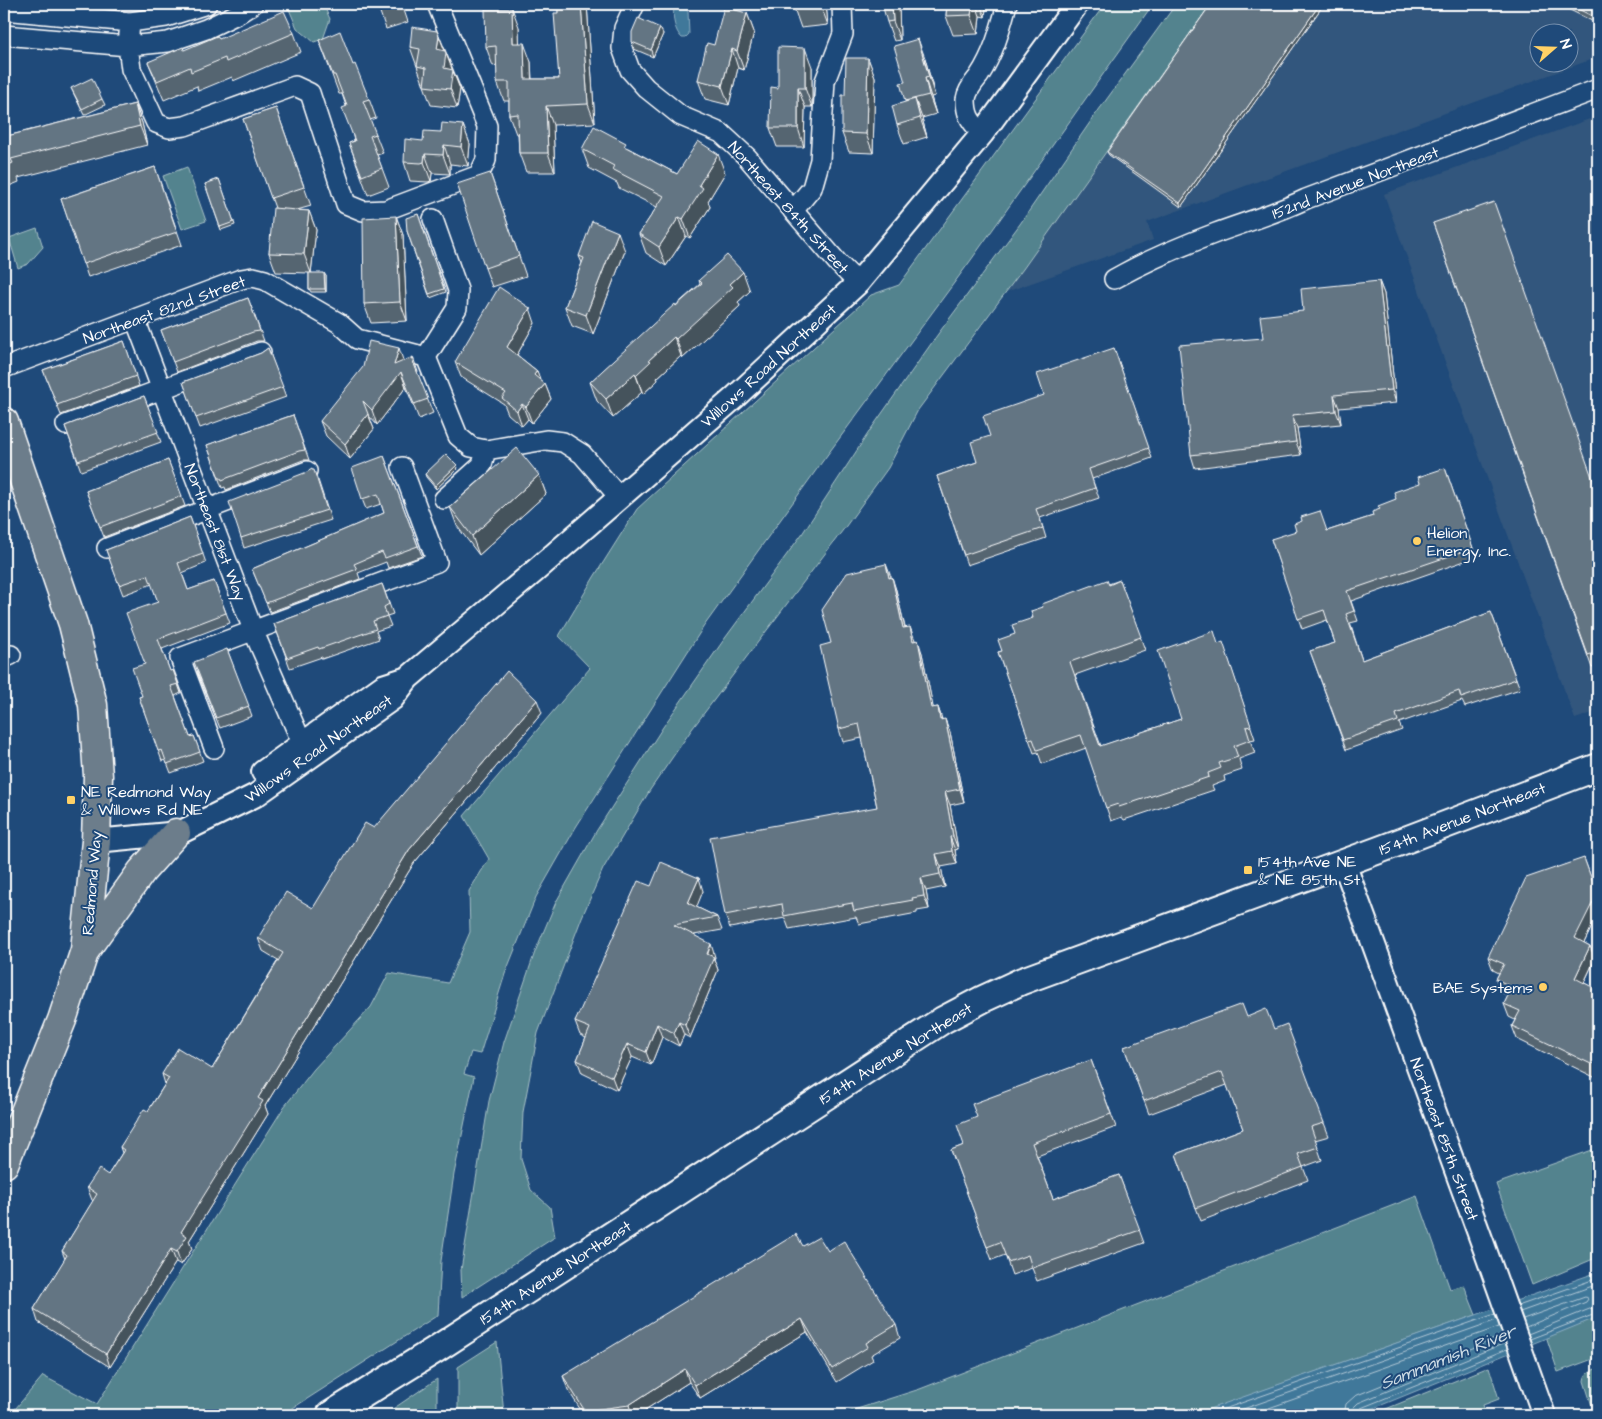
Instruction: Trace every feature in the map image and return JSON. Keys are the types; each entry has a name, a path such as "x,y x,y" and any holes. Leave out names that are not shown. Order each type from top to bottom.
{"main road":[{"name":"Redmond Way","path":"4,422 73,624 93,705 98,776 96,842 85,950 62,1020 4,1164"},
{"name":"154th Avenue Northeast","path":"330,1415 435,1350 943,1020 983,999 1022,981 1344,863 1598,767"},
{"path":"85,950 142,871 176,833"}],"street":[{"path":"4,10 130,22 166,17 207,4"},
{"path":"4,35 128,46 168,42 206,29 253,4"},
{"path":"130,22 128,46 131,69 156,123 169,128 185,126 295,86 310,93 346,204 363,211 386,210 479,175 486,160 487,126 438,4"},
{"name":"Northeast 84th Street","path":"635,4 624,28 622,48 630,70 646,88 681,116 721,133 747,157 838,263 858,283"},
{"path":"793,211 812,188 820,160 825,81 843,34 842,4"},
{"path":"982,134 969,118 966,97 987,64 996,43 1007,4"},
{"name":"Willows Road Northeast","path":"96,842 176,833 256,795 392,699 408,678 535,571 734,398 858,283 982,134 1077,4"},
{"name":"152nd Avenue Northeast","path":"1114,279 1132,268 1213,234 1286,209 1306,199 1598,89"},
{"path":"433,219 458,290 457,308 426,357 458,436 471,446 486,450 546,440 563,442 582,454 619,496"},
{"name":"Northeast 82nd Street","path":"4,368 241,279 253,277 265,280 340,323 357,339 426,357"},
{"name":"Northeast 81st Way","path":"135,318 254,630 302,743"},
{"path":"66,425 261,352"},
{"path":"444,498 482,465 486,450"},
{"path":"214,748 180,658 437,562 402,467"},
{"path":"107,548 307,471"},
{"name":"Willows Road Northeast","path":"223,810 258,775 302,743 383,686 408,678"},
{"name":"Northeast 85th Street","path":"1344,863 1544,1415"}],"shaded area":[{"path":"1202,4 1598,4 1598,57 1580,64 1580,22 1530,22 1530,72 1557,72 1147,222 1153,240 1000,294"},
{"path":"1598,116 1598,711 1575,719 1384,194"}],"green space":[{"path":"296,4 323,4 330,19 323,39 314,42 297,28 289,9"},
{"path":"1105,4 1153,4 971,260 704,626 576,827 536,897 505,974 480,1054 471,1052 464,1074 474,1077 454,1174 441,1261 438,1315 282,1415 10,1415 43,1376 97,1404 284,1107 314,1069 371,1007 389,973 448,983 470,932 469,891 489,859 464,816 590,668 559,636 637,509 871,295 899,285"},
{"path":"1176,4 1211,4 1023,269 918,410 888,468 692,729 650,790 603,869 582,917 538,1033 523,1112 521,1159 531,1190 550,1207 555,1237 462,1297 461,1270 489,1101 504,1042 535,952 556,902 597,830 663,727 723,641 802,534 871,429 938,334 1020,224 1093,118"},
{"path":"187,167 206,221 182,229 163,176"},
{"path":"37,228 43,247 28,264 18,268 9,238"},
{"path":"1598,1148 1598,1257 1532,1285 1496,1184"},
{"path":"1417,1196 1450,1289 1464,1285 1476,1315 1194,1415 838,1415 920,1389"},
{"path":"1598,1314 1598,1357 1558,1372 1545,1333"},
{"path":"497,1342 504,1415 458,1415 458,1367"},
{"path":"1489,1367 1499,1399 1483,1405 1486,1415 1371,1415"},
{"path":"1598,1368 1598,1415 1595,1415 1584,1381 1587,1374"},
{"path":"437,1379 437,1415 384,1415"}],"water":[{"path":"679,5 684,6 688,12 689,34 685,38 682,38 680,35 674,20 674,9"},
{"name":"Sammamish River","path":"1598,1272 1598,1317 1357,1415 1192,1415"}],"building":[{"path":"377,4 399,4 379,10"},
{"path":"558,4 581,4 588,104 546,106 548,153 519,153 518,114 509,115 509,82 497,82 496,46 486,47 485,9 512,8 513,43 524,43 525,79 559,79 554,13 558,13"},
{"path":"794,4 821,4 821,6 794,8"},
{"path":"882,4 892,4 893,21 887,22"},
{"path":"947,4 973,4 971,15 946,16"},
{"path":"1211,4 1320,4 1180,203 1107,152"},
{"path":"1568,4 1598,4 1598,19"},
{"path":"724,7 747,13 737,51 732,49 722,86 698,80 707,43 714,45"},
{"path":"284,11 294,33 226,62 225,58 191,72 190,67 157,81 148,62 183,47 184,50 217,36 219,39"},
{"path":"638,18 660,28 651,50 632,42 632,32"},
{"path":"412,27 437,31 439,36 437,49 446,53 444,68 453,70 450,89 424,86 426,68 417,66 420,49 410,47"},
{"path":"340,31 369,99 363,101 376,134 370,136 382,168 362,176 349,143 355,141 342,108 347,106 319,40"},
{"path":"918,39 929,77 925,78 929,95 905,101 900,83 905,82 894,46"},
{"path":"778,47 805,48 805,88 798,88 798,128 770,128 771,87 778,88"},
{"path":"846,58 868,58 866,134 842,133 842,95 845,95"},
{"path":"92,78 102,99 82,109 71,88"},
{"path":"915,99 920,118 897,125 892,106"},
{"path":"135,104 140,126 11,159 13,163 4,167 4,128 7,136"},
{"path":"276,108 304,187 271,198 243,119"},
{"path":"442,123 463,125 461,147 444,145 443,155 425,154 424,162 404,162 405,139 423,141 424,131 441,132"},
{"path":"594,126 626,143 624,146 677,174 698,141 718,154 699,185 703,188 683,219 679,217 659,247 639,234 664,196 612,169 614,166 582,149"},
{"path":"155,167 177,232 83,264 61,199"},
{"path":"490,173 519,256 485,268 457,184"},
{"path":"219,179 234,222 220,227 205,184"},
{"path":"1494,202 1598,494 1598,652 1588,655 1433,223"},
{"path":"273,208 309,211 304,254 269,253"},
{"path":"418,214 444,289 429,294 407,231 406,218"},
{"path":"396,216 400,302 364,304 363,218"},
{"path":"592,221 618,232 586,315 565,307 584,258 579,256"},
{"path":"727,255 743,272 730,284 733,287 676,339 674,337 636,375 635,373 606,399 590,382 675,304 676,306 702,283 699,280"},
{"path":"309,273 324,273 325,289 309,289"},
{"path":"1379,281 1392,390 1334,395 1336,411 1292,415 1296,442 1191,455 1179,345 1263,338 1260,316 1303,311 1301,289"},
{"path":"499,287 530,308 507,347 537,371 534,375 545,384 526,407 522,404 517,411 502,398 506,393 455,362"},
{"path":"248,298 260,331 173,362 161,330"},
{"path":"124,341 136,376 57,405 43,370"},
{"path":"369,341 399,348 394,365 413,357 412,359 428,399 414,404 401,372 372,410 363,401 368,414 345,444 320,421 363,367"},
{"path":"268,348 283,387 196,418 183,382 261,353"},
{"path":"1114,348 1149,448 1089,469 1095,488 1036,509 1043,528 964,555 937,476 977,462 971,442 990,436 983,416 1044,395 1037,374"},
{"path":"144,396 158,432 78,461 65,426"},
{"path":"293,415 305,450 222,480 219,478 207,445"},
{"path":"517,448 539,475 472,536 450,507"},
{"path":"446,454 457,465 435,486 425,474"},
{"path":"384,456 418,546 385,558 382,552 354,564 357,569 266,603 252,569 384,513 378,494 362,499 352,468"},
{"path":"168,460 182,496 100,527 86,491"},
{"path":"1445,468 1473,548 1347,591 1354,611 1346,614 1362,660 1491,612 1516,679 1461,698 1459,691 1396,714 1398,721 1343,740 1310,651 1335,643 1324,610 1298,619 1271,539 1296,531 1294,524 1302,521 1301,517 1320,511 1327,531 1373,516 1372,512 1380,509 1378,506 1396,499 1394,492 1420,483 1418,477"},
{"path":"312,469 314,470 327,510 241,538 229,502"},
{"path":"190,517 203,554 178,563 188,590 214,581 226,613 158,639 170,671 173,670 178,684 171,686 190,737 194,736 200,752 167,764 162,750 158,751 139,697 142,696 132,668 145,664 126,613 158,602 148,575 119,585 106,550"},
{"path":"886,564 889,578 892,577 903,628 910,627 913,641 918,640 931,708 938,707 940,720 945,719 960,789 945,792 953,836 950,837 952,851 936,854 940,874 921,878 924,896 912,898 913,900 854,911 852,903 784,916 782,904 725,915 710,837 877,807 859,724 839,729 820,646 831,643 822,610 847,573"},
{"path":"1107,580 1109,585 1120,580 1141,637 1070,662 1100,746 1181,719 1158,651 1214,631 1218,644 1223,642 1251,726 1246,727 1250,740 1234,746 1238,757 1219,763 1221,768 1208,773 1209,777 1119,807 1118,804 1106,808 1081,735 1037,750 1033,739 1029,740 998,652 1002,651 998,640 1015,634 1012,625 1033,618 1031,611 1043,607 1042,604"},
{"path":"382,584 389,604 384,607 387,616 373,621 376,629 287,658 274,624"},
{"path":"227,649 249,706 216,718 194,662"},
{"path":"507,671 537,700 409,850 258,1098 263,1101 181,1232 187,1236 177,1252 171,1249 106,1354 34,1309 67,1255 62,1251 97,1194 87,1187 99,1169 108,1175 124,1150 120,1147 144,1109 148,1111 169,1078 162,1074 178,1048 212,1069 283,953 258,938 286,892 313,908 365,823 374,828"},
{"path":"1584,858 1597,894 1575,938 1590,946 1575,978 1598,990 1598,1062 1591,1064 1512,1026 1520,1011 1504,1004 1512,987 1496,979 1504,964 1488,957 1526,878"},
{"path":"661,862 699,878 688,903 717,917 674,925 711,944 707,954 714,957 685,1025 679,1022 674,1033 657,1024 646,1052 627,1044 612,1077 577,1060 590,1028 575,1022 638,881 651,886"},
{"path":"1242,1004 1247,1017 1266,1009 1274,1029 1287,1024 1324,1123 1311,1127 1318,1147 1298,1154 1303,1167 1196,1208 1176,1154 1243,1129 1222,1072 1144,1101 1124,1047"},
{"path":"1091,1060 1111,1114 1032,1143 1053,1199 1119,1175 1140,1230 1032,1268 1028,1255 1008,1262 1000,1242 987,1247 951,1150 964,1145 957,1125 977,1117 972,1104"},
{"path":"796,1234 803,1246 819,1237 828,1251 844,1241 896,1325 866,1343 868,1347 832,1369 802,1319 695,1385 685,1369 629,1405 585,1411 563,1376"}],"place":[{"name":"Helion Energy, Inc.","path":"1417,541"},
{"name":"NE Redmond Way & Willows Rd NE","path":"71,800"},
{"name":"154th Ave NE & NE 85th St","path":"1248,870"},
{"name":"BAE Systems","path":"1543,987"}]}
